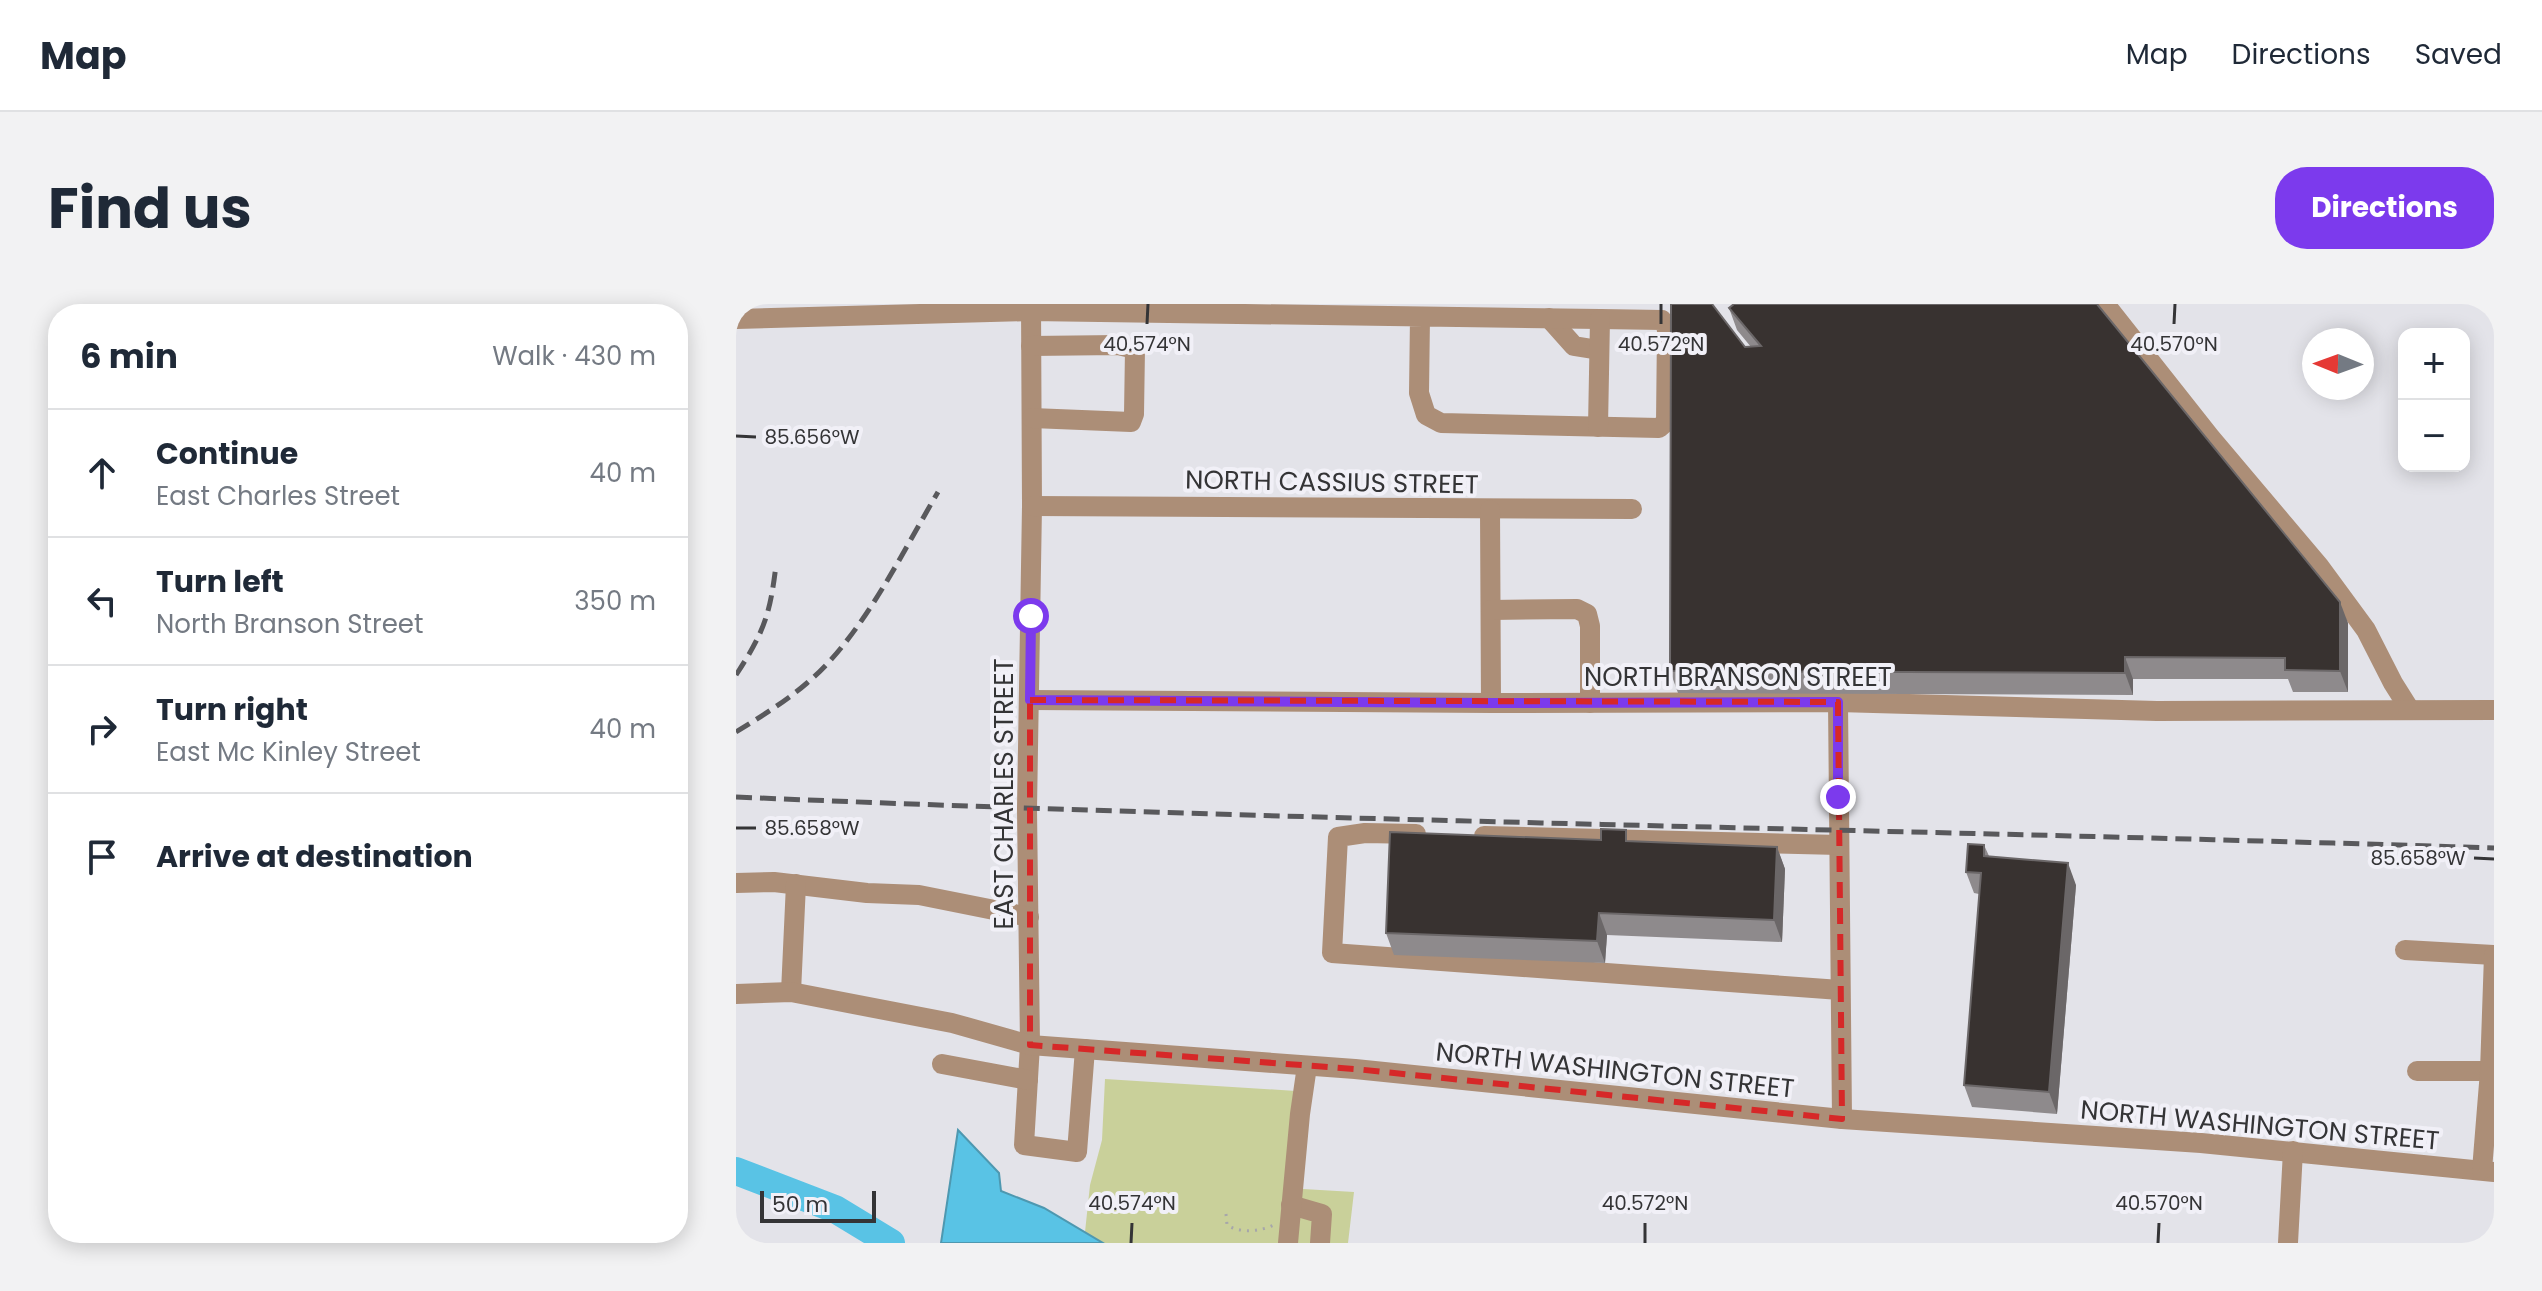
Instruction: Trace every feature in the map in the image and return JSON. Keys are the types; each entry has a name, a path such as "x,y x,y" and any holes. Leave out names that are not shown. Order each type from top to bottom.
{"street":[{"path":"2105,304 2328,579 2366,630 2410,710"},
{"path":"736,319 797,310 1031,307 1662,320 1667,328 1666,422 1659,428 1441,423 1426,415 1419,393 1420,317"},
{"name":"EAST CHARLES STREET","path":"1031,307 1032,506 1027,809 1030,1045 1024,1145 1077,1152 1085,1049"},
{"path":"1549,318 1574,346 1599,350"},
{"path":"1598,427 1600,319"},
{"path":"1031,346 1118,345 1135,349 1134,414 1131,422 1032,418"},
{"name":"NORTH CASSIUS STREET","path":"1032,506 1632,509"},
{"path":"1490,510 1491,703"},
{"path":"1491,610 1577,609 1587,614 1590,626 1590,703"},
{"name":"NORTH BRANSON STREET","path":"1030,700 1838,702 2157,711 2494,710"},
{"path":"1838,702 1842,1119"},
{"path":"1428,834 1365,833 1338,837 1332,953 1840,990"},
{"path":"1460,835 1838,837"},
{"path":"736,883 774,882 867,893 919,895 1029,917"},
{"path":"791,992 796,884"},
{"path":"2405,950 2494,955 2488,1171"},
{"name":"NORTH WASHINGTON STREET","path":"736,994 791,992 952,1023 1030,1045 1307,1066 1842,1119 2201,1143 2488,1171"},
{"path":"942,1064 1028,1080"},
{"path":"1288,1243 1307,1066"},
{"path":"2417,1071 2492,1071"},
{"path":"2288,1243 2293,1151"},
{"path":"1290,1211 1322,1214 1320,1243"}],"path":[{"path":"1226,1214 1227,1225 1234,1229 1262,1230 1290,1211"}],"highlighted area":[{"path":"1030,700 1838,702 1842,1119 1355,1069 1030,1045"}],"green space":[{"path":"1105,1079 1296,1091 1286,1188 1354,1192 1348,1243 1103,1243 1085,1232 1090,1185 1102,1140"}],"water":[{"path":"958,1130 999,1173 1001,1191 1044,1208 1103,1243 941,1243"}],"building":[{"path":"1671,304 1712,304 1745,347 1761,346 1729,308 1734,304 2097,304 2340,602 2340,671 2285,670 2285,658 2125,657 2125,673 1670,671"},
{"path":"1601,829 1626,830 1626,841 1777,847 1774,920 1599,913 1597,941 1386,933 1390,832 1601,840"},
{"path":"1968,844 1984,845 1984,856 2068,863 2049,1092 1964,1085 1981,873 1966,872"}],"waterway":[{"path":"736,1171 835,1209 891,1243"}],"railway":[{"path":"736,732 799,690 845,643 879,594 938,492"},
{"path":"736,675 764,623 776,565"},
{"path":"736,797 1176,813 2494,848"}],"route":[{"path":"1031,616 1030,700 1838,702 1838,797"}]}
